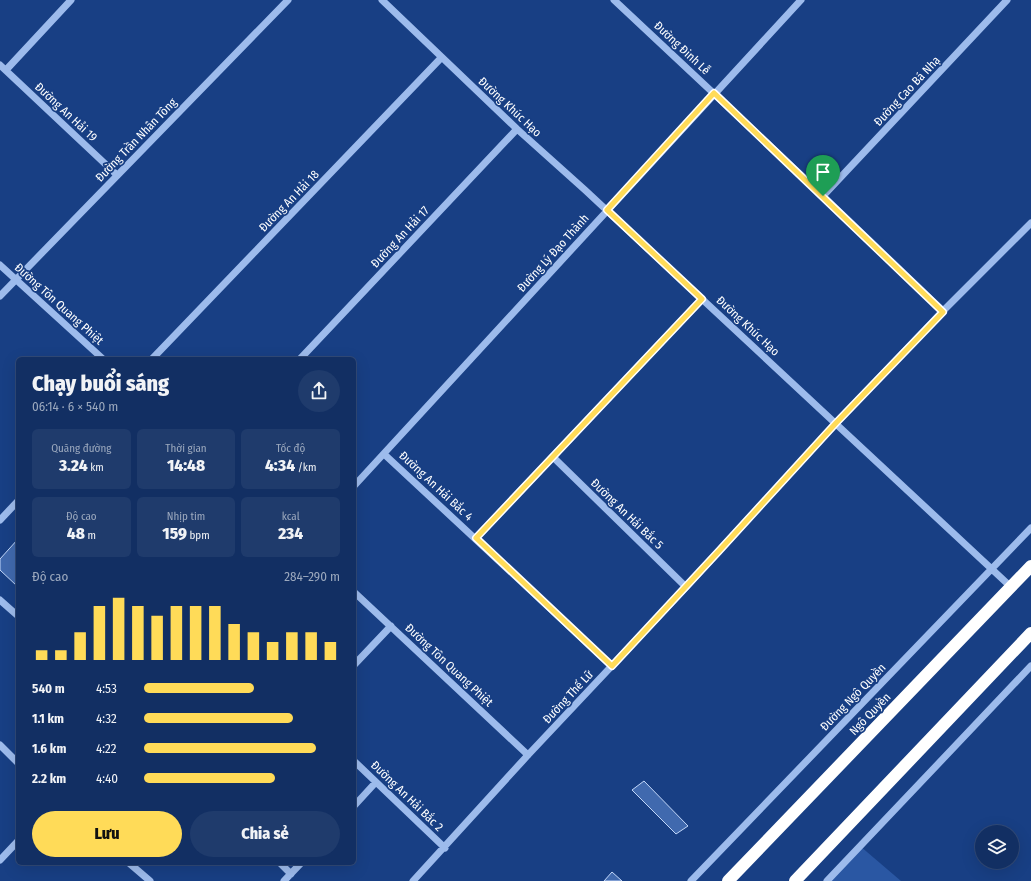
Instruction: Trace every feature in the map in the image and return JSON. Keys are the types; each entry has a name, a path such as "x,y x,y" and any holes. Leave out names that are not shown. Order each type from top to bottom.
{"highway":[{"name":"Ngô Quyền","path":"728,881 1031,566"},
{"path":"795,881 1031,633"}],"street":[{"path":"3,67 71,0"},
{"name":"Đường Trần Nhân Tông","path":"0,296 288,0"},
{"name":"Đường Khúc Hạo","path":"382,0 517,129 607,210 1011,587"},
{"name":"Đường Đinh Lễ","path":"614,0 823,196 943,312"},
{"name":"Đường Cao Bá Nhạ","path":"823,196 1007,0"},
{"name":"Đường Lý Đạo Thành","path":"356,484 796,2"},
{"name":"Đường An Hải 18","path":"154,357 441,58"},
{"name":"Đường An Hải 19","path":"3,67 118,175"},
{"name":"Đường An Hải 17","path":"302,357 517,129"},
{"name":"Đường Thế Lữ","path":"413,881 836,423 1031,222"},
{"name":"Đường Tôn Quang Phiệt","path":"0,265 101,357"},
{"path":"476,538 702,299"},
{"name":"Đường An Hải Bắc 4","path":"384,454 612,666"},
{"name":"Đường An Hải Bắc 5","path":"553,457 686,587"},
{"path":"0,520 16,503"},
{"name":"Đường Ngô Quyền","path":"690,881 1031,528"},
{"name":"Đường Tôn Quang Phiệt","path":"356,594 528,755"},
{"path":"0,600 16,614"},
{"path":"356,663 391,626"},
{"path":"827,881 1031,666"},
{"path":"0,745 16,761"},
{"name":"Đường An Hải Bắc 2","path":"356,763 445,848"},
{"path":"356,804 376,782"},
{"path":"0,860 16,843"},
{"path":"131,865 150,881"},
{"path":"282,865 291,874"},
{"path":"284,881 299,865"}],"shaded area":[{"path":"860,846 901,881 827,881"}],"building":[{"path":"16,541 16,585 0,570 0,559"},
{"path":"644,781 688,826 676,834 632,790"},
{"path":"612,872 622,881 604,881"}],"route":[{"path":"714,93 823,196 943,312 836,423 612,666 476,538 702,299 607,210 714,93"}]}
